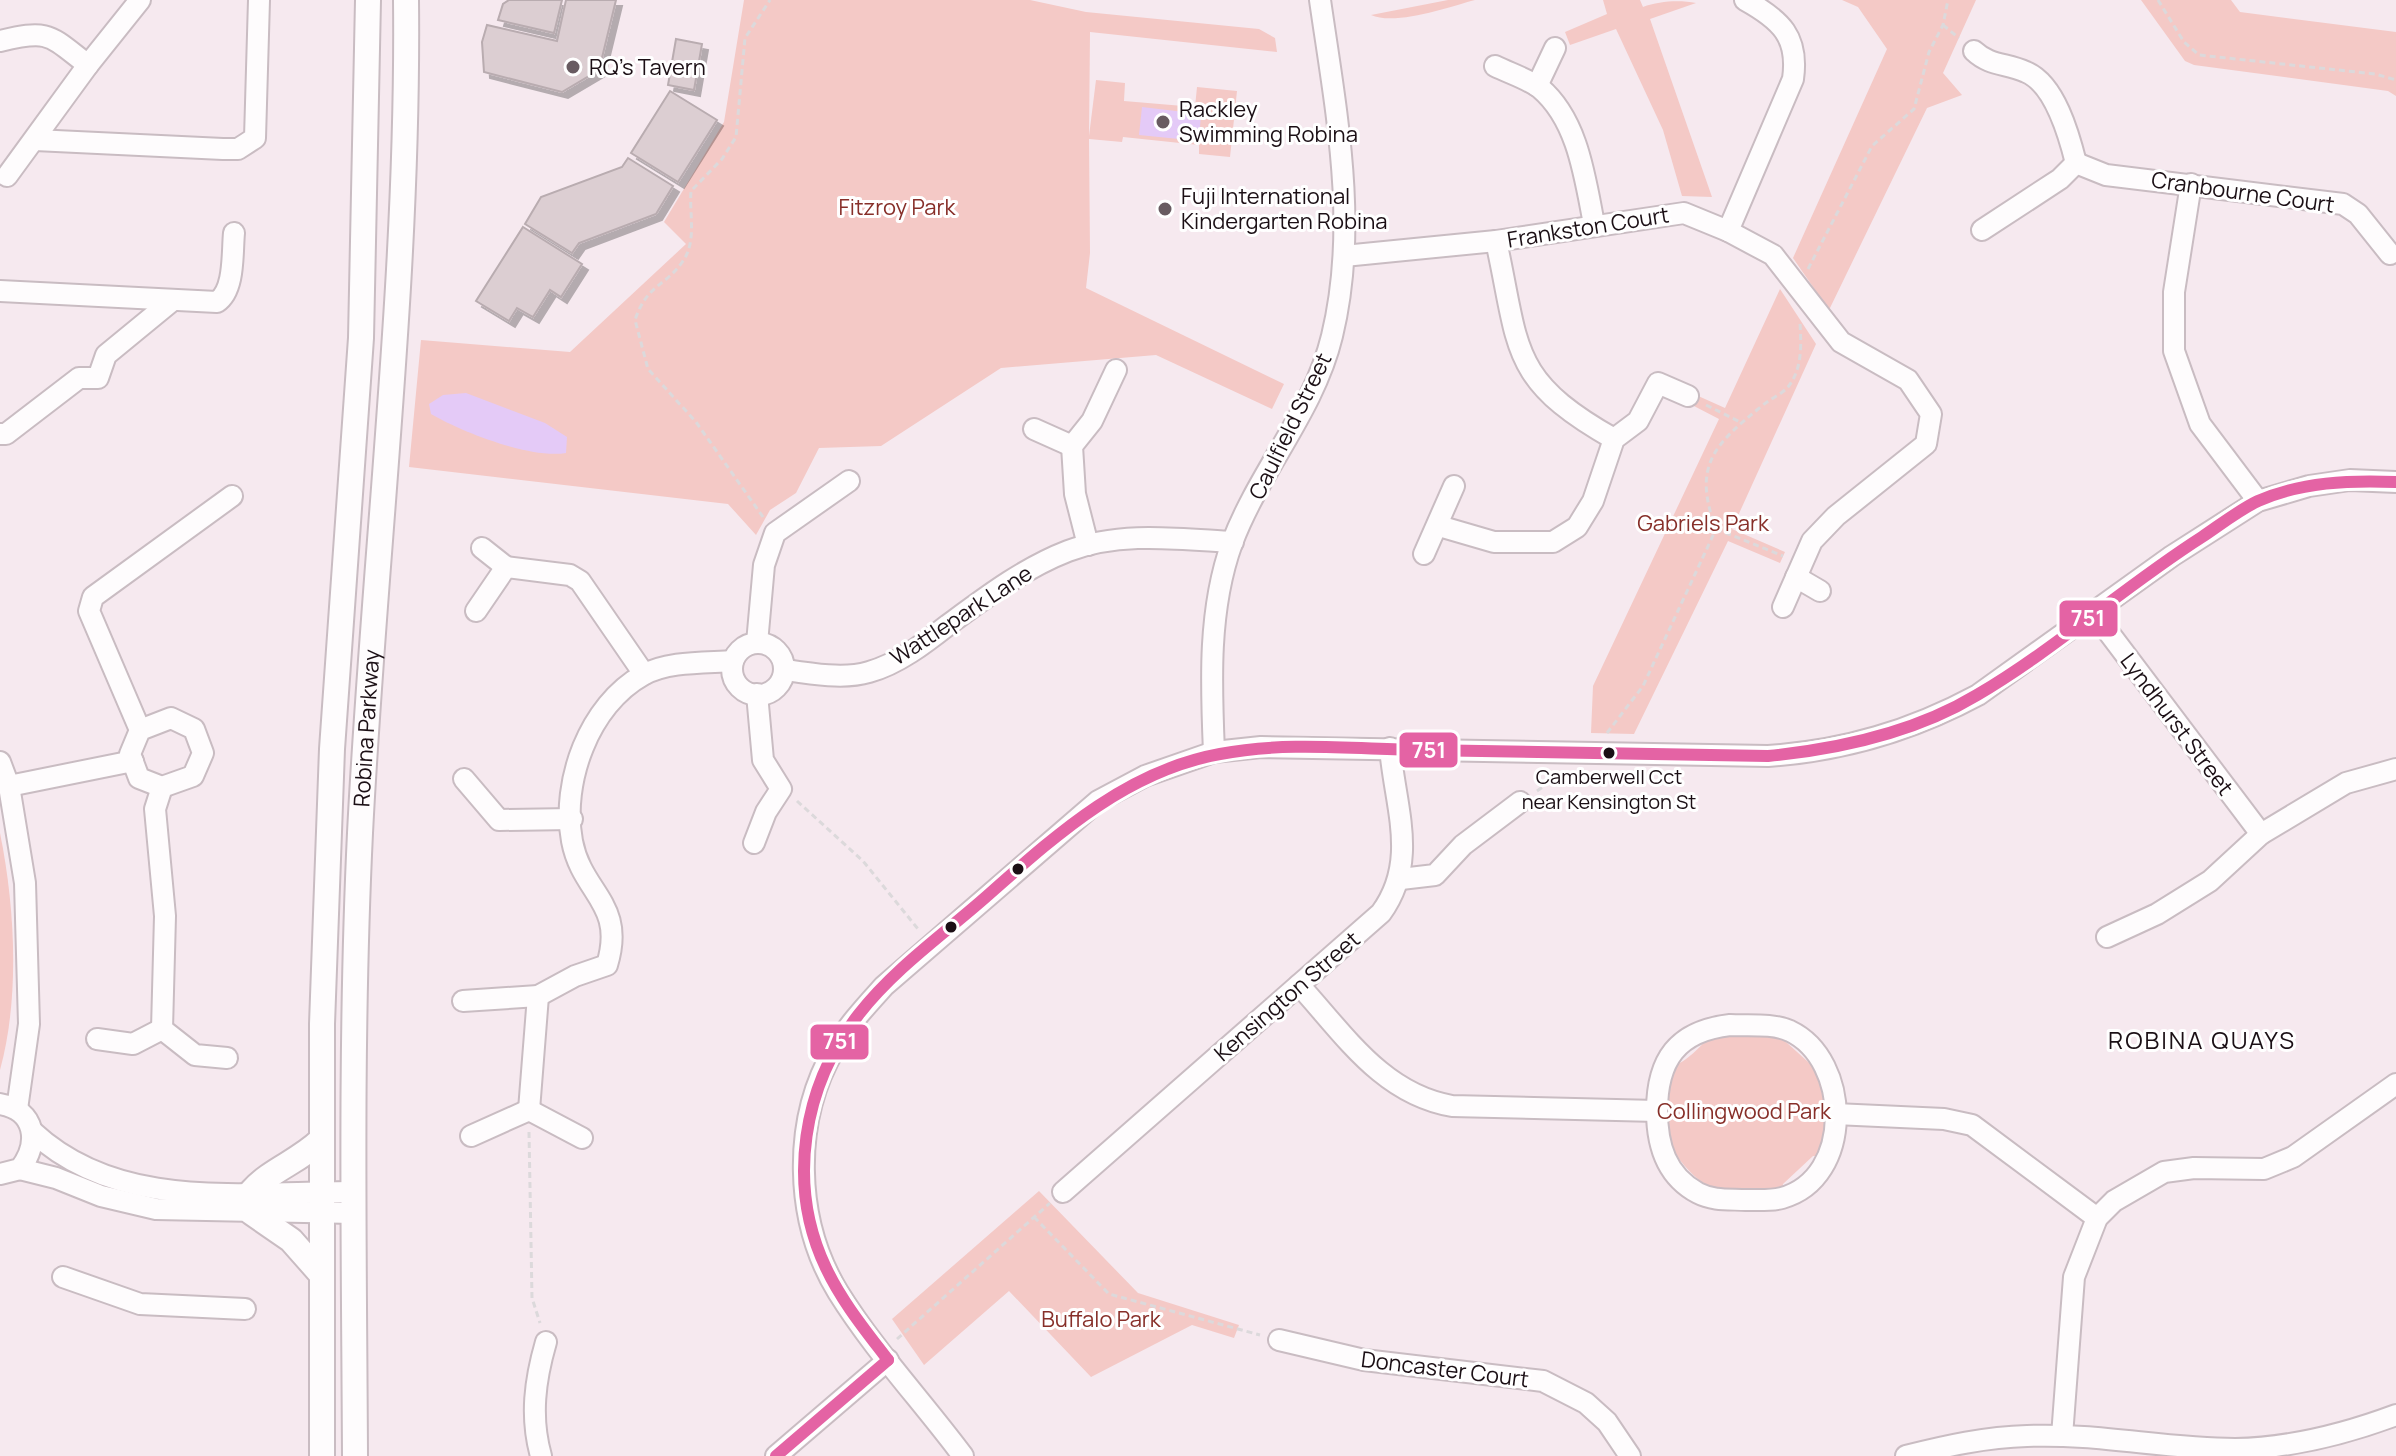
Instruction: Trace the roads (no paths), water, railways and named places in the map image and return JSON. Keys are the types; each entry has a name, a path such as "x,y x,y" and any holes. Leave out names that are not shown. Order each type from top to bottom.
{"main road":[{"name":"Robina Parkway","path":"322,1456 320,1141 332,749 361,338 368,0"},
{"name":"Robina Parkway","path":"355,1456 354,1202 360,832 399,308 406,0"},
{"path":"320,1141 302,1158 264,1176 252,1202 321,1274"}],"street":[{"path":"7,176 140,0"},
{"path":"35,140 223,149 246,146 255,138 259,0"},
{"name":"Caulfield Street","path":"1214,752 1210,667 1221,586 1233,542 1306,404 1332,339 1344,256 1344,182 1320,0"},
{"path":"1728,231 1793,79 1796,62 1794,43 1784,29 1747,0"},
{"path":"0,41 33,33 46,34 88,65"},
{"path":"1537,86 1555,48"},
{"path":"1974,51 1987,62 2027,72 2036,78 2068,128 2076,163 2060,179 1982,230"},
{"path":"1495,66 1537,86 1561,108 1583,169 1594,224"},
{"name":"Cranbourne Court","path":"2076,163 2106,175 2343,204 2358,214 2390,254"},
{"path":"2191,184 2174,292 2174,351 2200,424 2258,501"},
{"name":"Frankston Court","path":"1344,256 1496,241 1684,213 1728,231 1773,255 1841,342 1908,380 1931,414 1926,444 1836,516 1812,541 1783,607"},
{"path":"0,291 128,295 217,302 225,297 234,233"},
{"path":"1496,241 1518,348 1535,379 1558,402 1614,439"},
{"path":"0,434 6,434 79,378 98,378 106,355 173,300"},
{"path":"1088,545 1075,494 1072,446 1092,421 1116,370"},
{"path":"1439,526 1494,542 1553,542 1577,527 1593,501 1614,439 1638,421 1658,383 1688,396"},
{"path":"1034,429 1072,446"},
{"path":"963,1456 838,1291 823,1262 806,1205 805,1146 813,1102 834,1050 884,986 1098,801 1145,776 1214,752 1261,747 1768,756 1806,754 1874,740 1909,729 1978,695 2193,542 2258,501 2350,480 2396,482"},
{"path":"757,643 764,565 775,533 849,481"},
{"path":"1424,554 1439,526 1454,486"},
{"path":"140,730 171,718 194,729 203,753 193,776 162,787 139,778 130,754 140,730 89,611 93,597 232,496"},
{"name":"Wattlepark Lane","path":"784,670 843,675 869,672 901,658 1031,569 1088,545 1156,538 1233,542"},
{"path":"482,548 506,567 570,575 580,581 644,674"},
{"path":"476,611 506,567"},
{"path":"1799,570 1820,591"},
{"name":"Lyndhurst Street","path":"2094,613 2261,834"},
{"path":"757,643 779,653 784,670 773,690 757,694 740,687 732,670 733,661 741,649 757,643"},
{"path":"463,1001 538,996 575,976 607,965 615,939 609,914 588,880 572,841 572,786 583,743 618,694 644,674 670,666 733,661"},
{"path":"754,843 766,812 781,789 763,760 757,694"},
{"name":"Kensington Street","path":"1063,1192 1381,913 1401,879 1403,839 1390,748"},
{"path":"9,786 133,761"},
{"path":"0,762 9,786 25,883 29,1024 9,1107 33,1132 70,1162 135,1185 252,1202"},
{"path":"2107,937 2157,914 2210,881 2261,834 2346,783 2396,769"},
{"path":"464,779 499,820 572,819"},
{"path":"162,787 155,809 165,916 162,1029"},
{"path":"1401,879 1435,875 1463,845 1520,802"},
{"path":"1299,985 1372,1067 1390,1082 1421,1099 1452,1106 1658,1119"},
{"path":"529,1110 538,996"},
{"path":"1730,1025 1776,1027 1800,1037 1824,1061 1834,1104 1833,1139 1825,1163 1806,1184 1782,1199 1712,1199 1700,1194 1668,1166 1661,1152 1659,1083 1669,1057 1698,1031 1730,1025"},
{"path":"97,1039 133,1044 162,1029"},
{"path":"162,1029 195,1055 227,1058"},
{"path":"0,1093 24,1053"},
{"path":"2062,1436 2074,1277 2097,1218 2114,1201 2164,1172 2194,1168 2264,1169 2293,1157 2396,1084"},
{"path":"1834,1104 1972,1125 2097,1218"},
{"path":"471,1136 529,1110"},
{"path":"529,1110 582,1138"},
{"path":"10,1172 32,1151 33,1132"},
{"path":"10,1172 156,1209 252,1202 354,1202"},
{"path":"63,1277 140,1304 245,1309"},
{"name":"Doncaster Court","path":"1279,1340 1364,1360 1543,1381 1586,1403 1607,1422 1630,1456"},
{"path":"541,1456 534,1406 546,1342"},
{"path":"781,1455 885,1356"},
{"path":"1906,1456 1992,1438 2062,1436 2237,1449 2324,1438 2396,1415"}],"place":[{"name":"RQ's Tavern","path":"573,67"},
{"name":"Rackley Swimming Robina","path":"1163,122"},
{"name":"Fuji International Kindergarten Robina","path":"1165,209"},
{"name":"Camberwell Cct near Kensington St","path":"1609,753"}],"district":[{"name":"ROBINA QUAYS","path":"2202,1041"}],"park label":[{"name":"Fitzroy Park","path":"897,207"},
{"name":"Gabriels Park","path":"1703,523"},
{"name":"Collingwood Park","path":"1744,1111"},
{"name":"Buffalo Park","path":"1101,1319"}]}
